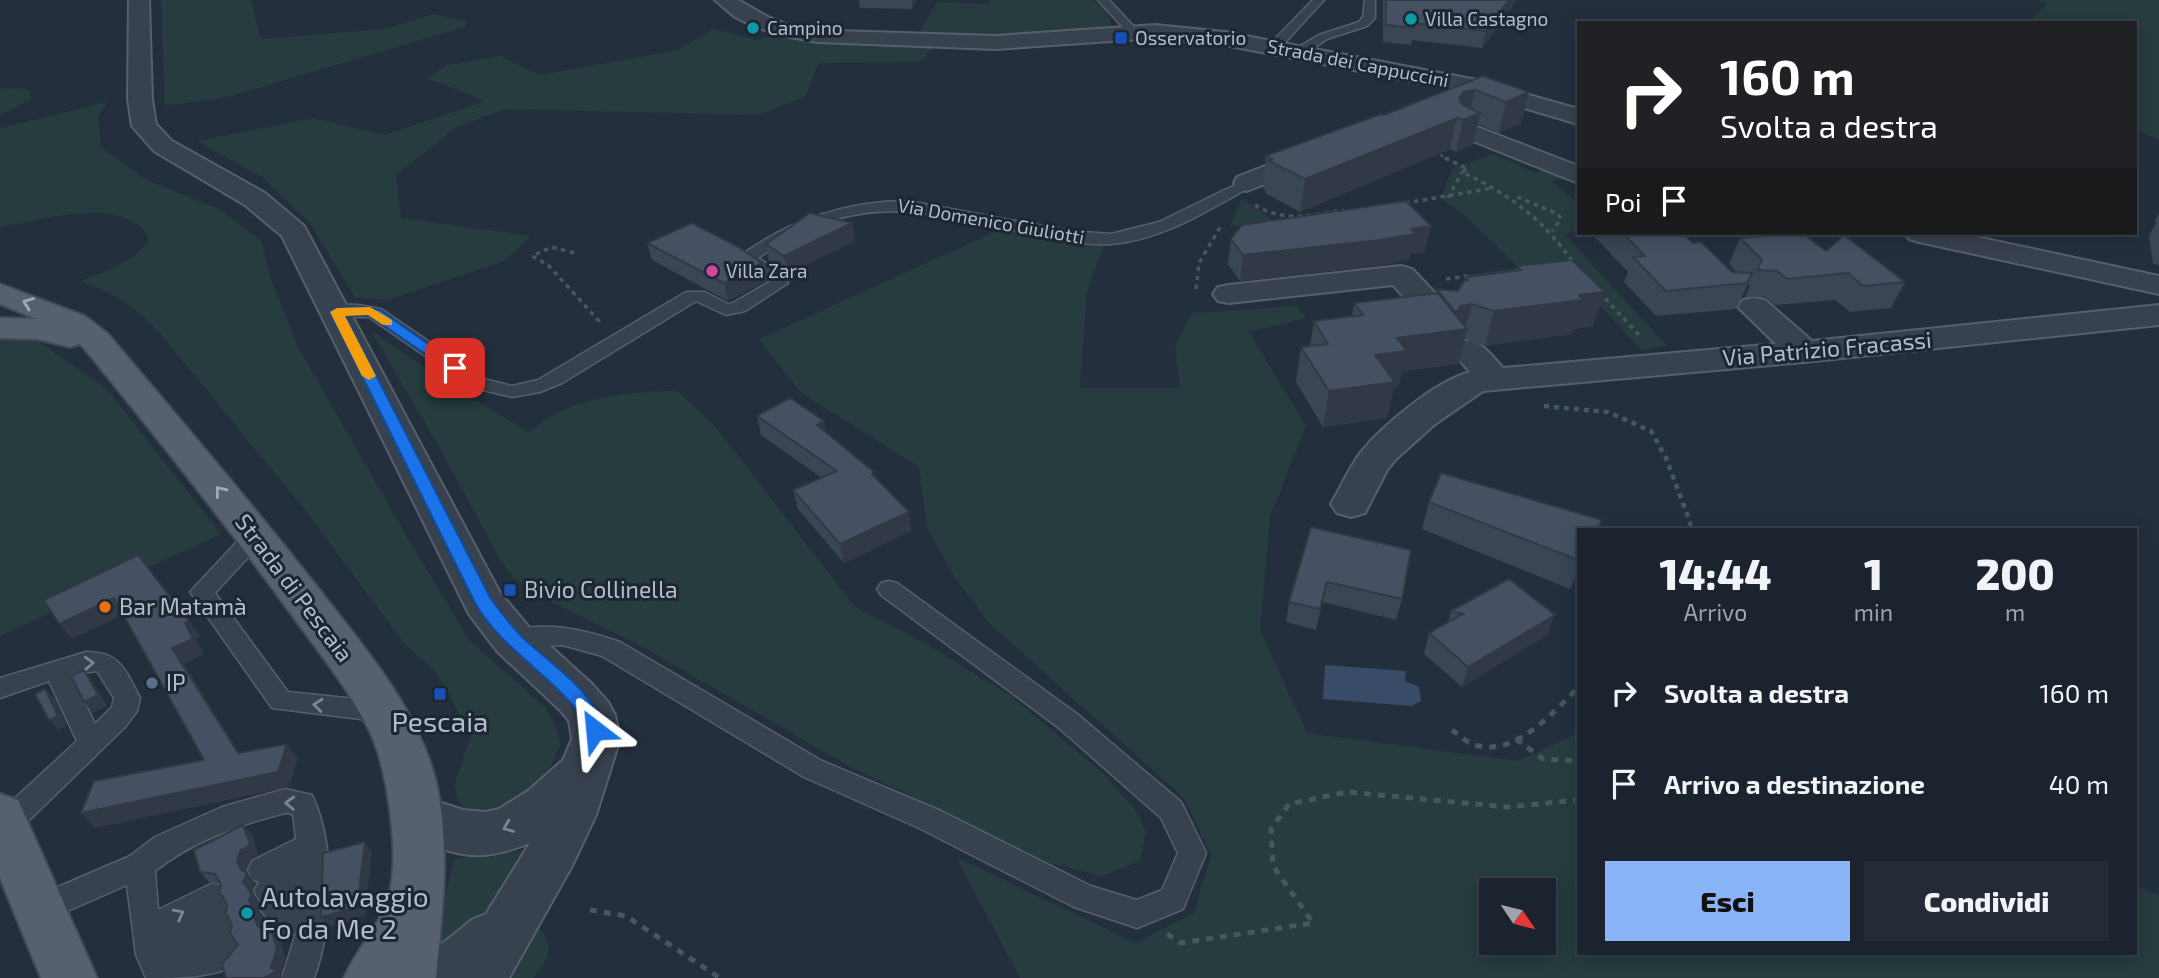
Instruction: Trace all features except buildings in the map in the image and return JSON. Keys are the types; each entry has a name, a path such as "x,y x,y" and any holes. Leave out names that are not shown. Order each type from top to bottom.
{"main road":[{"name":"Strada di Pescaia","path":"0,293 74,323 96,341 256,535 386,713 405,759 417,817 415,899 408,978"},
{"path":"0,328 37,329 96,341"},
{"path":"2,821 69,978"},
{"path":"372,978 388,955 415,899"}],"street":[{"path":"139,0 140,100 144,126 163,146 256,199 294,232 484,603 513,639 576,697 591,715 596,739 571,815 478,978"},
{"name":"Strada dei Cappuccini","path":"725,0 756,22 793,33 830,37 990,42 1133,32 1184,33 1275,46 1474,87 1534,102 1577,117"},
{"path":"1432,105 1474,87"},
{"path":"1468,130 1577,175"},
{"name":"Via Domenico Giuliotti","path":"1247,184 1334,147"},
{"path":"1928,235 2159,285"},
{"path":"1229,294 1401,275 1438,315"},
{"path":"1754,307 1804,352"},
{"name":"Via Patrizio Fracassi","path":"1352,504 1368,470 1385,449 1459,390 1475,382 1804,352 2159,315"},
{"path":"1467,349 1494,379"},
{"path":"417,817 472,835 498,831 545,807 583,773"},
{"path":"444,978 513,919"}],"lane":[{"path":"1103,0 1133,32"},
{"path":"1275,46 1319,0"},
{"path":"1301,51 1323,37 1363,24 1368,18 1370,0"},
{"name":"Via Domenico Giuliotti","path":"614,343 692,296 699,296 726,310 739,307 780,283 779,279 755,265 749,257 809,223 854,207 879,203 908,204 1065,235 1108,240 1141,234 1160,227 1247,184"},
{"path":"337,312 363,310 375,313 477,383 490,389 509,392 527,391 547,385 614,343"},
{"path":"256,535 202,592 281,701 386,713"},
{"path":"513,639 558,634 578,637 611,649 813,769 931,820 1084,897 1137,914 1173,898 1192,853 1171,810 1068,722 889,589"},
{"path":"0,688 88,662 105,663 127,698 124,712 92,745 2,821"},
{"path":"56,670 92,745"},
{"path":"40,909 140,865 165,846 232,815 285,801 302,803 307,809 312,877 309,940 298,978"},
{"path":"140,865 155,960"},
{"path":"312,877 272,899 312,877"},
{"path":"155,960 222,927"},
{"path":"155,960 222,927"},
{"path":"192,978 222,927"}],"path":[{"path":"1432,150 1468,169"},
{"path":"1448,198 1462,172 1474,166"},
{"path":"1462,172 1558,214 1561,219 1552,231"},
{"path":"1247,184 1242,190 1246,198 1272,216 1288,217 1348,210"},
{"path":"1398,204 1448,198 1495,188"},
{"path":"1509,194 1531,210 1552,231 1576,267 1563,268"},
{"path":"574,253 559,246 542,247 532,256 548,265 579,296 614,343"},
{"path":"1434,280 1469,276 1472,279"},
{"path":"1593,285 1665,363"},
{"path":"1539,406 1565,405 1608,411 1651,431 1666,458 1690,528"},
{"path":"1452,730 1475,744 1497,746 1516,738 1547,717 1577,689"},
{"path":"1516,738 1544,759 1577,761"},
{"path":"1137,914 1181,943 1313,923 1273,866 1271,829 1289,804 1347,792 1508,807 1577,800"},
{"path":"590,910 626,916 720,978"}],"green space":[{"path":"161,0 251,0 261,39 384,29 433,14 467,21 465,27 228,97 165,106"},
{"path":"990,0 1093,0 1105,9 1113,28 983,37 918,35 937,2 988,4"},
{"path":"2039,0 2159,0 2159,140 2137,130 2137,21 2029,21 2047,3"},
{"path":"714,29 756,40 775,34 814,42 935,46 920,62 818,63 805,97 758,115 505,109 457,127 396,175 401,218 531,236 505,261 388,300 355,297 310,223 263,178 197,141 313,118 385,135 485,101 427,78 447,65 500,56 540,75 677,50"},
{"path":"0,88 28,89 32,99 0,115"},
{"path":"107,102 98,117 101,147 147,180 221,210 261,241 271,278 297,345 470,641 546,708 556,726 560,745 552,764 533,789 512,803 487,814 469,812 459,802 454,787 471,735 436,672 406,646 302,506 162,336 125,303 81,281 129,260 144,246 149,238 137,224 120,216 80,213 0,227 0,128"},
{"path":"1493,154 1536,173 1550,168 1567,176 1551,182 1577,201 1577,229 1565,235 1667,346 1641,350 1573,275 1473,283 1466,275 1519,268 1464,215 1445,202 1442,195 1453,168"},
{"path":"1242,198 1276,223 1230,226"},
{"path":"999,230 1104,245 1087,291 1080,388 1180,388 1175,347 1192,313 1297,306 1306,318 1249,332 1306,426 1270,517 1260,630 1307,733 1518,761 1577,733 1577,955 2137,955 2137,886 2159,895 2159,978 1020,978 956,857 1136,943 1194,913 1211,855 1184,798 990,624 954,576 927,528 919,467 800,392 759,339"},
{"path":"371,331 450,385 529,432 564,409 595,399 630,393 678,391 715,426 855,607 928,645 1011,696 1104,774 1135,809 1146,831 1140,861 1102,876 1050,863 847,765 643,647 534,593 515,579 502,563 438,445"},
{"path":"23,334 36,340 107,389 221,534 0,636 0,335"},
{"path":"528,850 461,949 444,955 433,945 454,859"},
{"path":"532,923 546,937 548,943 549,949 544,963 533,978 499,978"}],"water":[{"path":"1325,665 1406,671 1405,681 1419,687 1421,701 1412,706 1323,699"}],"slow traffic":[{"path":"369,376 337,312 370,311 388,322"}],"place":[{"name":"Villa Castagno","path":"1411,19"},
{"name":"Campino","path":"753,28"},
{"name":"Osservatorio","path":"1121,38"},
{"name":"Villa Zara","path":"712,271"},
{"name":"Bivio Collinella","path":"510,590"},
{"name":"Bar Matamà","path":"105,607"},
{"name":"IP","path":"152,683"},
{"name":"Pescaia","path":"440,694"},
{"name":"Autolavaggio Fo da Me 2","path":"247,913"}],"route":[{"path":"455,368 375,313 363,310 337,312 484,603 513,639 576,697 591,715 595,730"}]}
